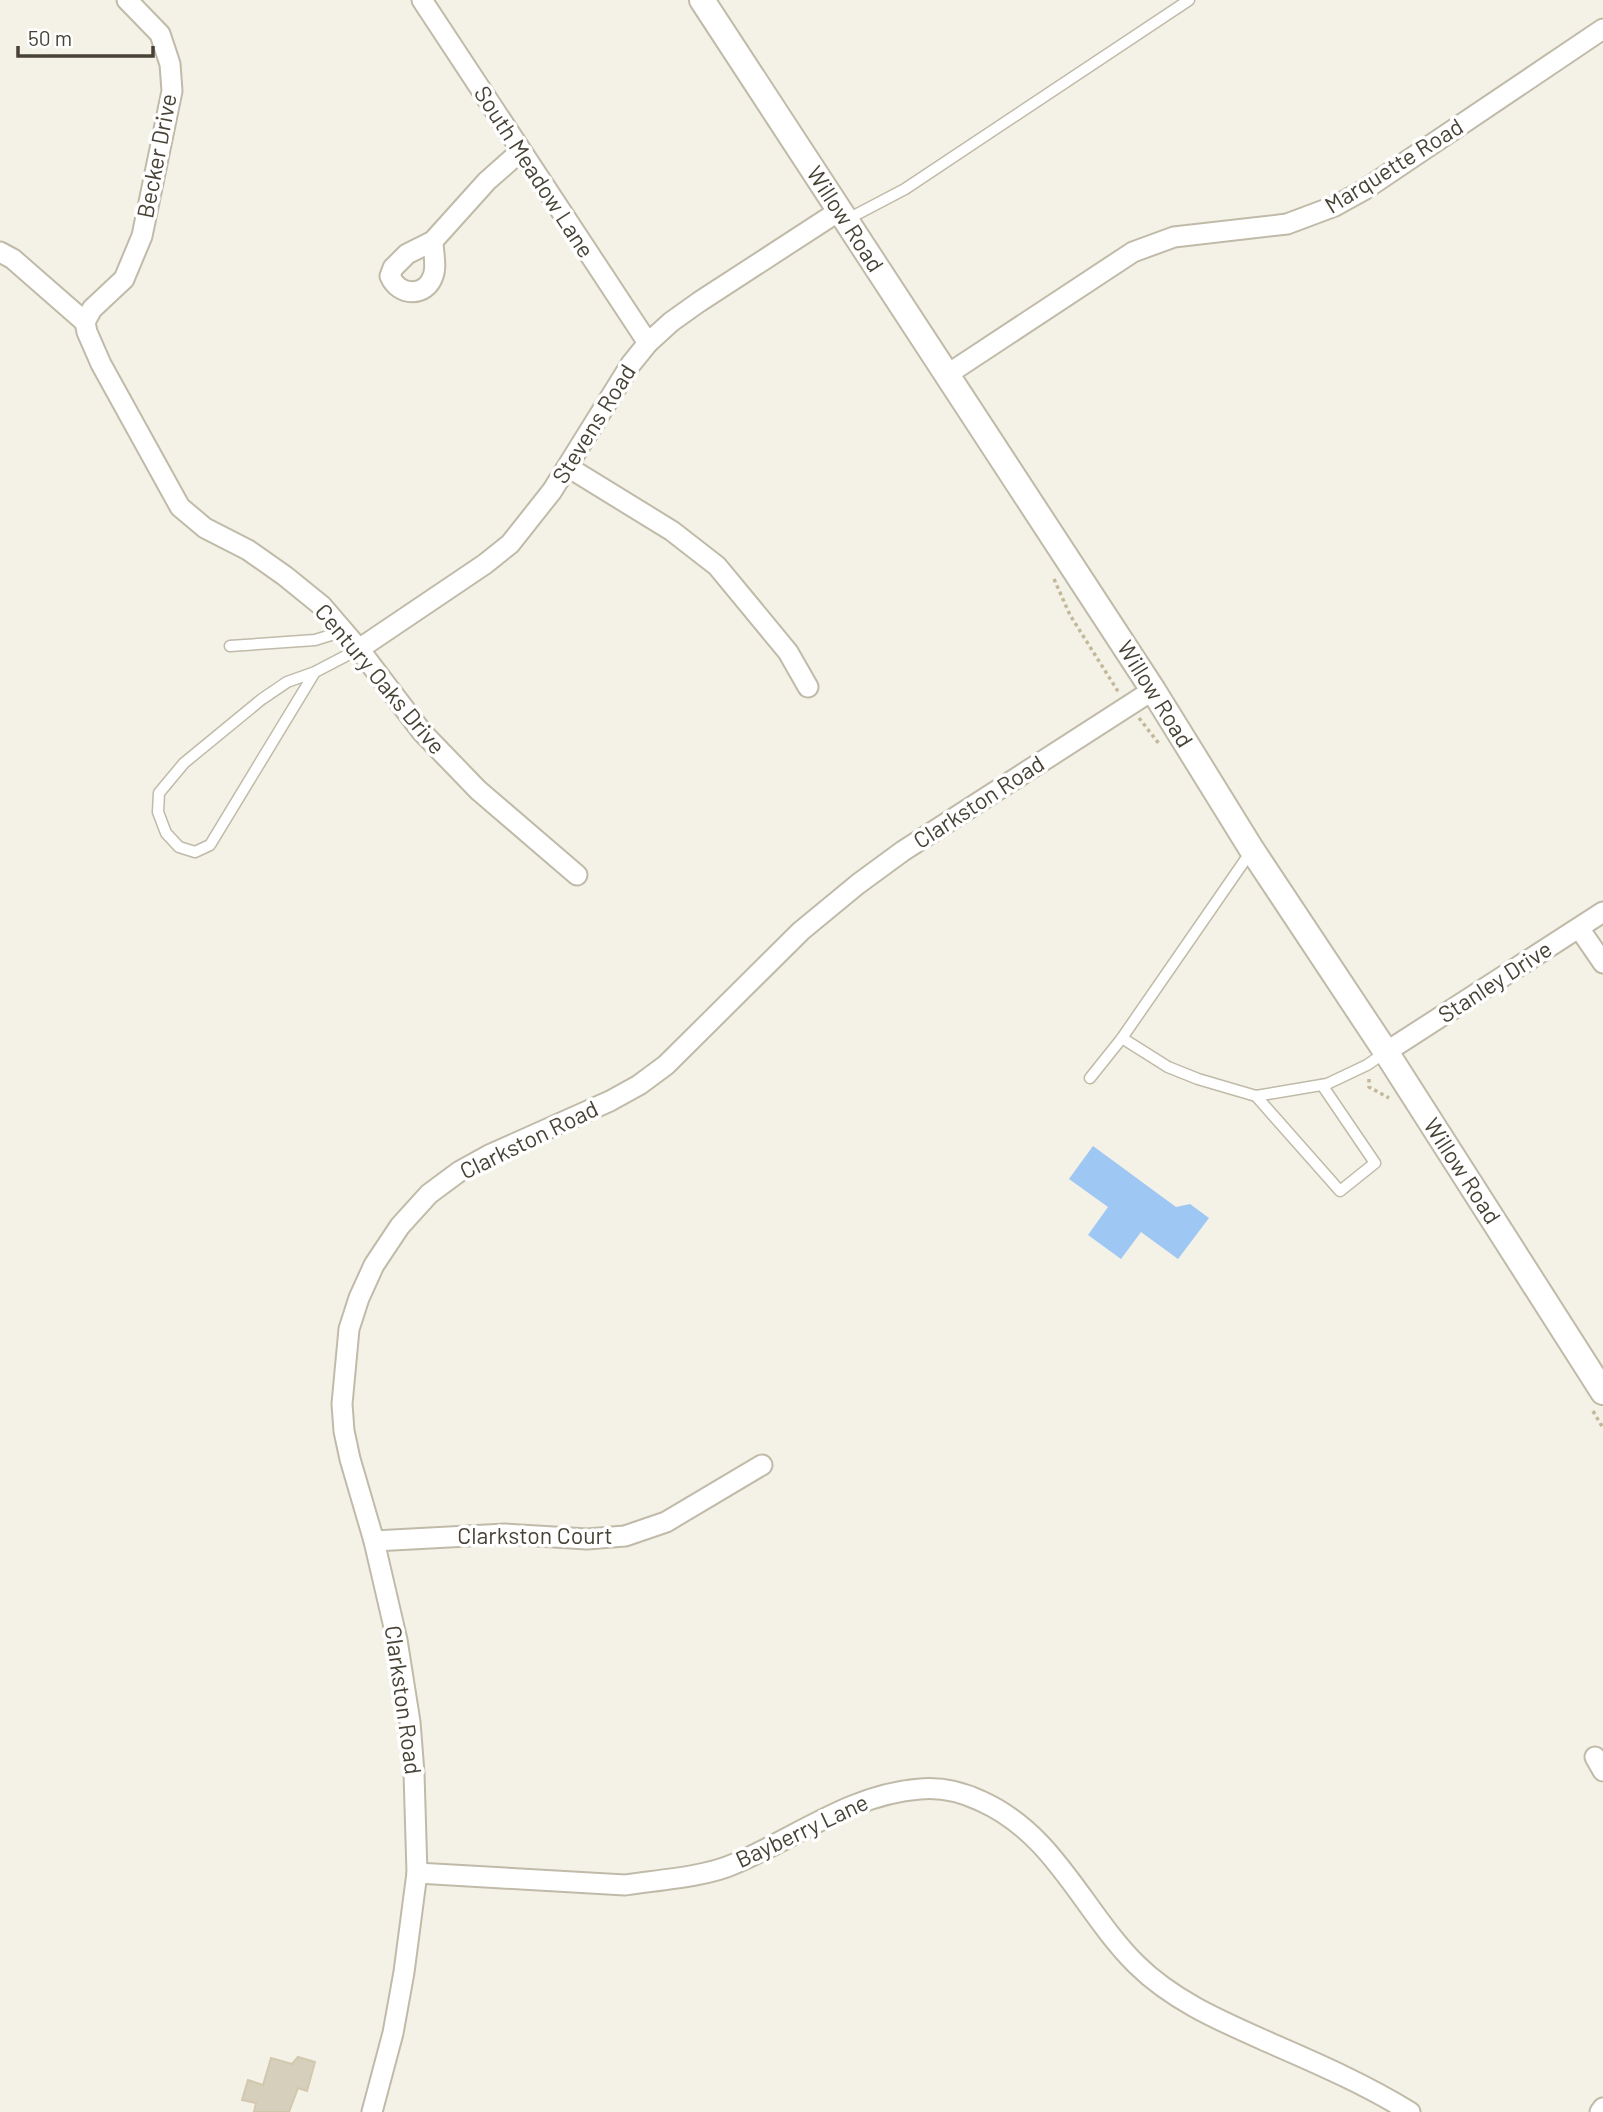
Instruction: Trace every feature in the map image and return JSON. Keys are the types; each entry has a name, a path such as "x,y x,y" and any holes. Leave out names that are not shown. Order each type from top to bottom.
{"street":[{"name":"Becker Drive","path":"88,316 124,279 142,236 172,91 170,64 160,34 127,0"},
{"name":"South Meadow Lane","path":"422,0 648,343"},
{"name":"Willow Road","path":"702,0 1153,690 1252,850 1386,1052 1603,1392"},
{"name":"Marquette Road","path":"948,374 1133,252 1174,237 1287,225 1335,206 1364,190 1603,29"},
{"path":"433,241 487,181 521,151"},
{"name":"Stevens Road","path":"359,649 475,571 510,544 568,467 631,364 648,343 671,322 699,302 842,216"},
{"path":"0,252 88,316"},
{"name":"Century Oaks Drive","path":"88,316 101,363 180,506 205,528 248,550 322,606 359,649 422,732 478,790 577,875"},
{"path":"568,467 672,531 717,566 788,652 808,687"},
{"name":"Clarkston Road","path":"372,2112 393,2033 417,1873 410,1722 397,1640 344,1431 342,1404 349,1329 374,1265 400,1226 429,1194 460,1171 639,1085 666,1065 801,931 903,850 1153,690"},
{"name":"Stanley Drive","path":"1386,1052 1603,912"},
{"path":"1579,928 1603,963"},
{"name":"Clarkston Court","path":"374,1541 505,1534 587,1539 625,1535 666,1522 762,1465"},
{"name":"Bayberry Lane","path":"417,1873 625,1885 657,1881 732,1865 861,1801 891,1792 923,1788 946,1789 999,1809 1022,1824 1046,1848 1114,1941 1152,1979 1176,1997 1242,2030 1342,2074 1410,2112"},
{"path":"1600,2112 1603,2108"}],"lane":[{"path":"842,216 905,189 1189,0"},
{"path":"230,646 315,640 344,631"},
{"path":"314,672 210,845 195,852 179,847 166,834 158,812 159,793 184,764 262,699 287,682 314,672 359,649"},
{"path":"1090,1078 1122,1038 1252,850"},
{"path":"1122,1038 1168,1067 1256,1096 1322,1085 1367,1065 1386,1052"},
{"path":"1256,1096 1340,1191 1375,1163 1322,1085"}],"water":[{"path":"1093,1146 1176,1207 1190,1204 1209,1218 1178,1259 1141,1232 1121,1259 1088,1235 1108,1207 1069,1179"}],"building":[{"path":"298,2057 315,2062 307,2091 298,2088 289,2112 254,2112 256,2103 242,2100 248,2080 263,2085 271,2058 292,2064"}]}
